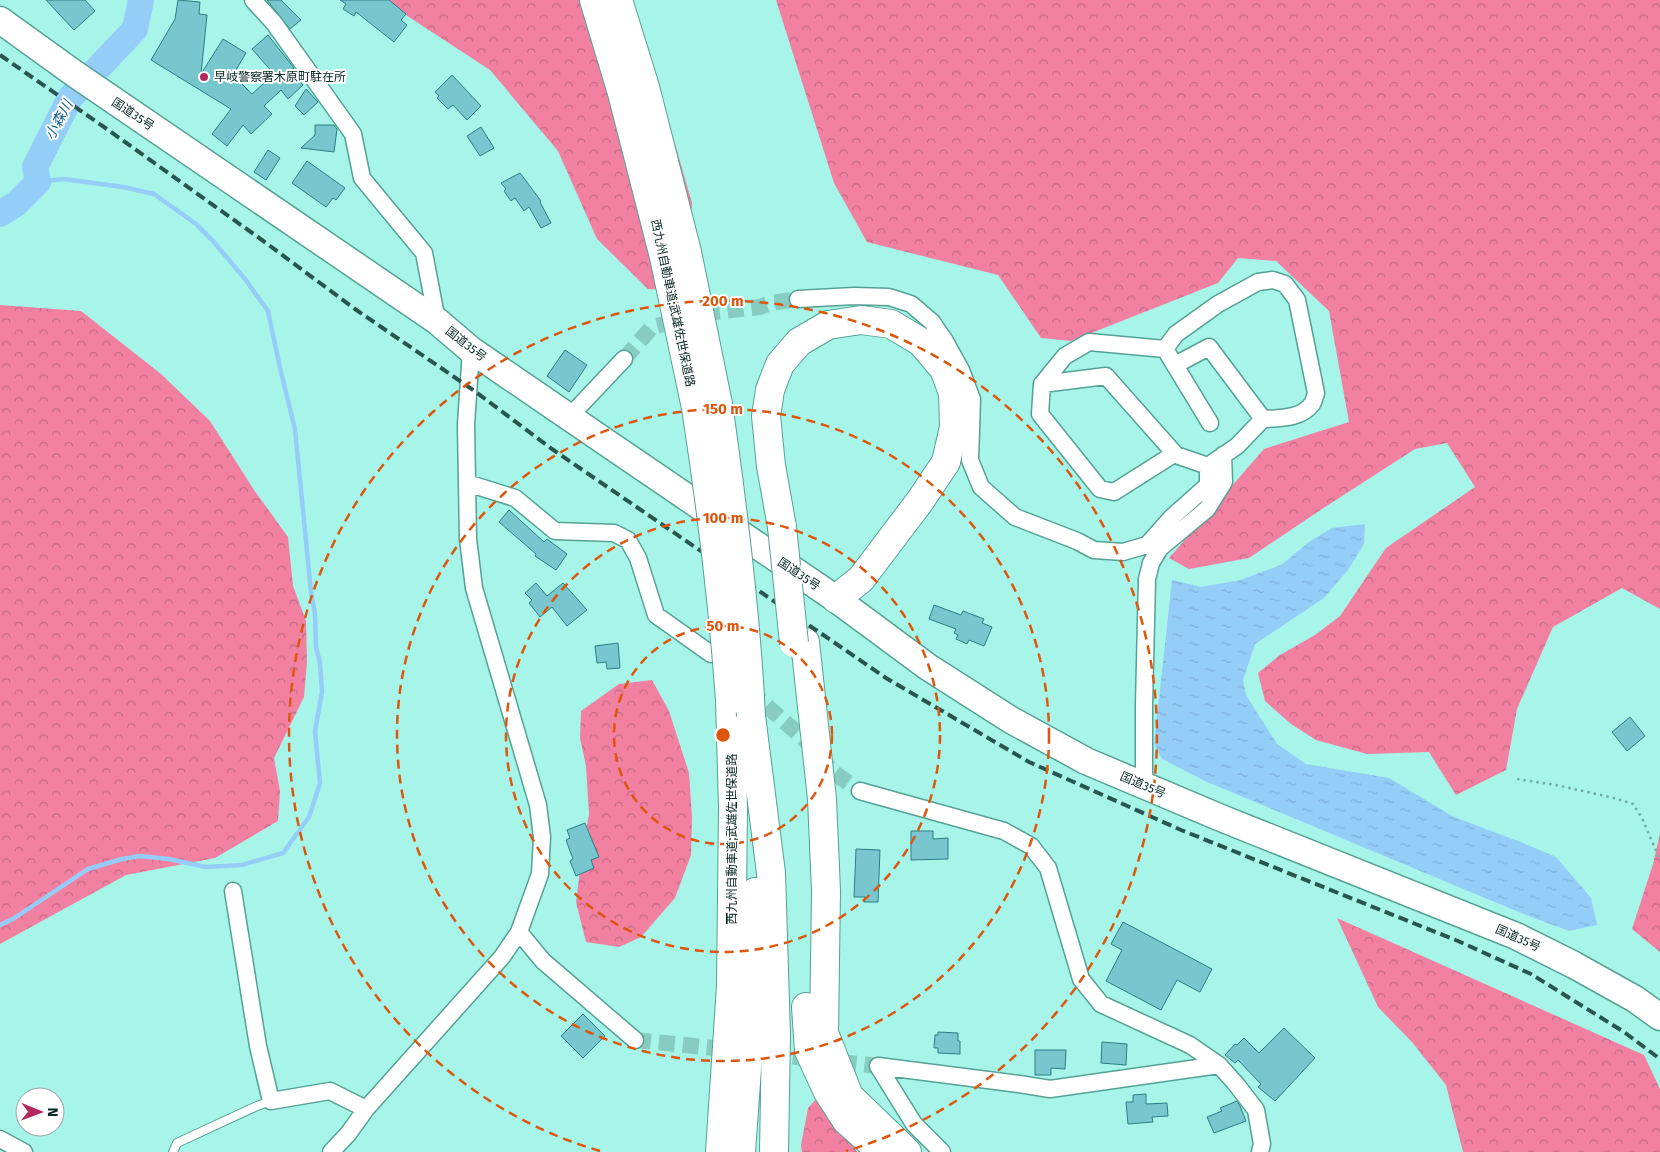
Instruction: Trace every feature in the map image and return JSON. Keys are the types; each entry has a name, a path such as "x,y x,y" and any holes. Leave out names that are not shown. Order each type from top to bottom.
{"highway":[{"name":"西九州自動車道;武雄佐世保道路","path":"594,0 622,93 664,257 707,406 731,498 748,657 740,708 733,807 731,986 720,1152"},
{"name":"西九州自動車道;武雄佐世保道路","path":"618,0 645,87 687,252 707,406"},
{"name":"国道35号","path":"0,20 75,74 437,321 472,350 568,417 836,599 928,668 1011,720 1086,761 1516,936 1627,994 1660,1017"},
{"path":"836,599 861,578 920,501 946,462 954,427 953,392 944,369 921,342 891,324 861,320 828,325 799,342 780,364 770,390 766,416 771,466 788,528 800,643 822,799 826,891 824,1033 849,1096 906,1152"},
{"path":"800,643 807,890 806,1009 809,1051 828,1092 846,1120 882,1152"},
{"name":"西九州自動車道;武雄佐世保道路","path":"740,708 755,806 753,985 741,1152"},
{"path":"740,708 771,873 776,1034 774,1152"},
{"path":"714,1152 727,1067"}],"street":[{"path":"253,0 274,23 353,134 362,178 424,253 437,321"},
{"path":"1165,349 1176,334 1218,304 1258,282 1273,280 1285,284 1297,300 1316,393 1312,404 1302,412 1289,418 1263,419 1237,446 1208,466"},
{"path":"798,299 854,296 889,297 911,304 932,322 945,341 961,370 972,398 970,460 981,487 1015,517 1077,541 1094,550 1123,552 1147,545 1171,518 1208,485 1208,466"},
{"path":"1165,349 1089,342 1065,356 1042,384 1040,414 1100,489 1114,492 1174,454"},
{"path":"1175,365 1209,347 1263,419"},
{"path":"1165,349 1210,423"},
{"path":"331,1152 348,1134 366,1109 502,957 519,932 540,874 542,837 538,805 474,588 468,540 466,424 472,350"},
{"path":"568,417 624,359"},
{"path":"1042,384 1106,376 1174,454 1208,466"},
{"path":"1145,786 1144,706 1147,580 1151,562 1160,548 1207,509 1224,482 1223,455"},
{"path":"467,483 515,498 556,531 614,533 628,540 638,558 656,616 711,654"},
{"path":"860,792 1004,831 1031,846 1048,868 1081,979 1101,1004 1190,1045 1219,1065 1256,1110 1262,1144 1260,1152"},
{"path":"233,891 258,1046 271,1101 330,1091 366,1109"},
{"path":"519,932 543,961 634,1040"},
{"path":"942,1152 914,1124 878,1066 1050,1089 1219,1065"},
{"path":"0,1139 24,1152"}],"lane":[{"path":"173,1152 177,1143 271,1101"}],"path":[{"path":"1518,780 1556,785 1633,804 1642,818 1660,860"}],"green space":[{"path":"383,0 622,0 652,64 692,203 690,266 675,290 648,289 597,239 558,151 490,70"},
{"path":"776,0 1660,0 1660,609 1622,588 1553,627 1517,709 1506,770 1456,795 1429,752 1367,754 1316,740 1291,724 1265,701 1258,673 1280,655 1315,635 1340,616 1386,548 1475,487 1447,443 1415,449 1249,558 1189,569 1169,558 1264,449 1349,422 1329,311 1276,261 1238,258 1218,283 1071,341 1041,338 998,275 867,242 834,183"},
{"path":"0,305 81,311 161,374 210,421 254,490 288,537 293,586 306,621 307,662 304,697 274,758 280,791 278,821 215,858 126,875 0,944"},
{"path":"652,680 669,711 689,773 692,817 691,855 675,898 641,937 619,947 586,942 576,902 589,814 586,766 580,738 581,711 619,684"},
{"path":"1660,834 1660,952 1632,929 1653,864"},
{"path":"1337,918 1644,1055 1660,1089 1660,1152 1463,1152 1446,1085 1412,1042 1378,1007"},
{"path":"818,1097 857,1152 802,1152 801,1145 808,1108"}],"water":[{"path":"1365,524 1364,544 1348,570 1324,598 1255,644 1243,680 1246,695 1277,744 1306,764 1389,778 1454,817 1556,857 1591,898 1597,925 1569,931 1521,913 1207,782 1162,759 1154,744 1172,580 1201,587 1240,580 1281,565 1309,542 1332,528"}],"building":[{"path":"46,0 85,0 95,11 74,30"},
{"path":"178,0 200,2 199,14 207,15 201,74 223,39 246,53 233,75 252,94 274,74 252,49 268,35 294,68 290,71 303,85 288,99 281,90 264,106 272,114 251,134 243,125 227,146 212,134 231,109 151,60 175,19"},
{"path":"267,0 281,0 301,20 290,29"},
{"path":"340,0 389,0 406,14 401,20 407,25 394,42 356,12 354,16 343,9 346,4"},
{"path":"452,75 481,106 467,120 453,105 448,109 437,98 439,96 435,92"},
{"path":"306,89 318,102 304,115 295,106"},
{"path":"315,125 334,125 337,129 334,152 301,148 315,135"},
{"path":"481,127 494,148 480,156 467,136"},
{"path":"268,150 280,158 266,180 254,172"},
{"path":"307,161 345,188 336,200 333,198 326,207 292,183"},
{"path":"520,173 541,201 551,223 541,228 529,207 524,211 515,198 511,201 504,191 506,189 501,183"},
{"path":"565,350 587,365 569,392 547,376"},
{"path":"509,510 544,542 547,539 567,554 556,570 535,556 536,554 499,522"},
{"path":"536,583 547,596 563,583 587,610 567,626 552,607 540,617 529,603 532,600 525,593"},
{"path":"934,605 961,615 963,611 984,619 982,623 992,627 984,646 969,640 967,644 956,639 958,635 954,633 956,629 929,619"},
{"path":"618,643 620,668 607,669 606,662 597,663 595,646"},
{"path":"1630,717 1645,736 1627,751 1612,732"},
{"path":"585,823 599,857 591,860 594,868 576,876 570,861 573,859 566,840 570,838 567,830"},
{"path":"911,831 933,831 933,839 948,838 948,859 911,860"},
{"path":"856,849 880,850 878,902 864,902 865,897 854,897"},
{"path":"1123,922 1212,969 1200,992 1177,980 1161,1010 1106,981 1122,950 1111,944"},
{"path":"583,1014 605,1036 583,1058 561,1036"},
{"path":"1284,1028 1315,1058 1275,1101 1258,1087 1261,1084 1238,1060 1235,1063 1225,1055 1235,1044 1237,1045 1244,1038 1259,1053"},
{"path":"938,1032 958,1033 960,1054 938,1053 938,1048 934,1048 935,1035 938,1035"},
{"path":"1102,1042 1127,1044 1126,1065 1101,1063"},
{"path":"1035,1050 1066,1050 1065,1069 1051,1068 1051,1075 1035,1075"},
{"path":"1146,1094 1146,1104 1167,1103 1168,1116 1152,1117 1153,1122 1128,1124 1126,1102 1133,1102 1133,1095"},
{"path":"1237,1101 1246,1121 1214,1133 1207,1117 1222,1111 1220,1108"}],"waterway":[{"name":"小森川","path":"0,214 17,203 38,182 35,167 70,98 135,29 141,0"},
{"path":"0,925 13,919 88,869 122,859 140,856 169,859 206,867 242,865 283,853 309,817 320,783 315,731 322,692 320,663 316,647 315,614 311,592 295,429 268,311 245,279 213,241 196,224 154,194 123,187 64,179 38,182"}],"tunnel":[{"path":"624,359 652,327 707,313 760,307 771,303 798,299"},
{"path":"749,690 804,739 833,772 860,791"},
{"path":"635,1040 734,1050"},
{"path":"769,1054 878,1066"}],"railway":[{"path":"0,55 262,240 355,309 476,392 552,449 886,678 1029,762 1181,830 1458,941 1531,974 1624,1032 1660,1059"}],"place":[{"name":"早岐警察署木原町駐在所","path":"204,77"}]}
